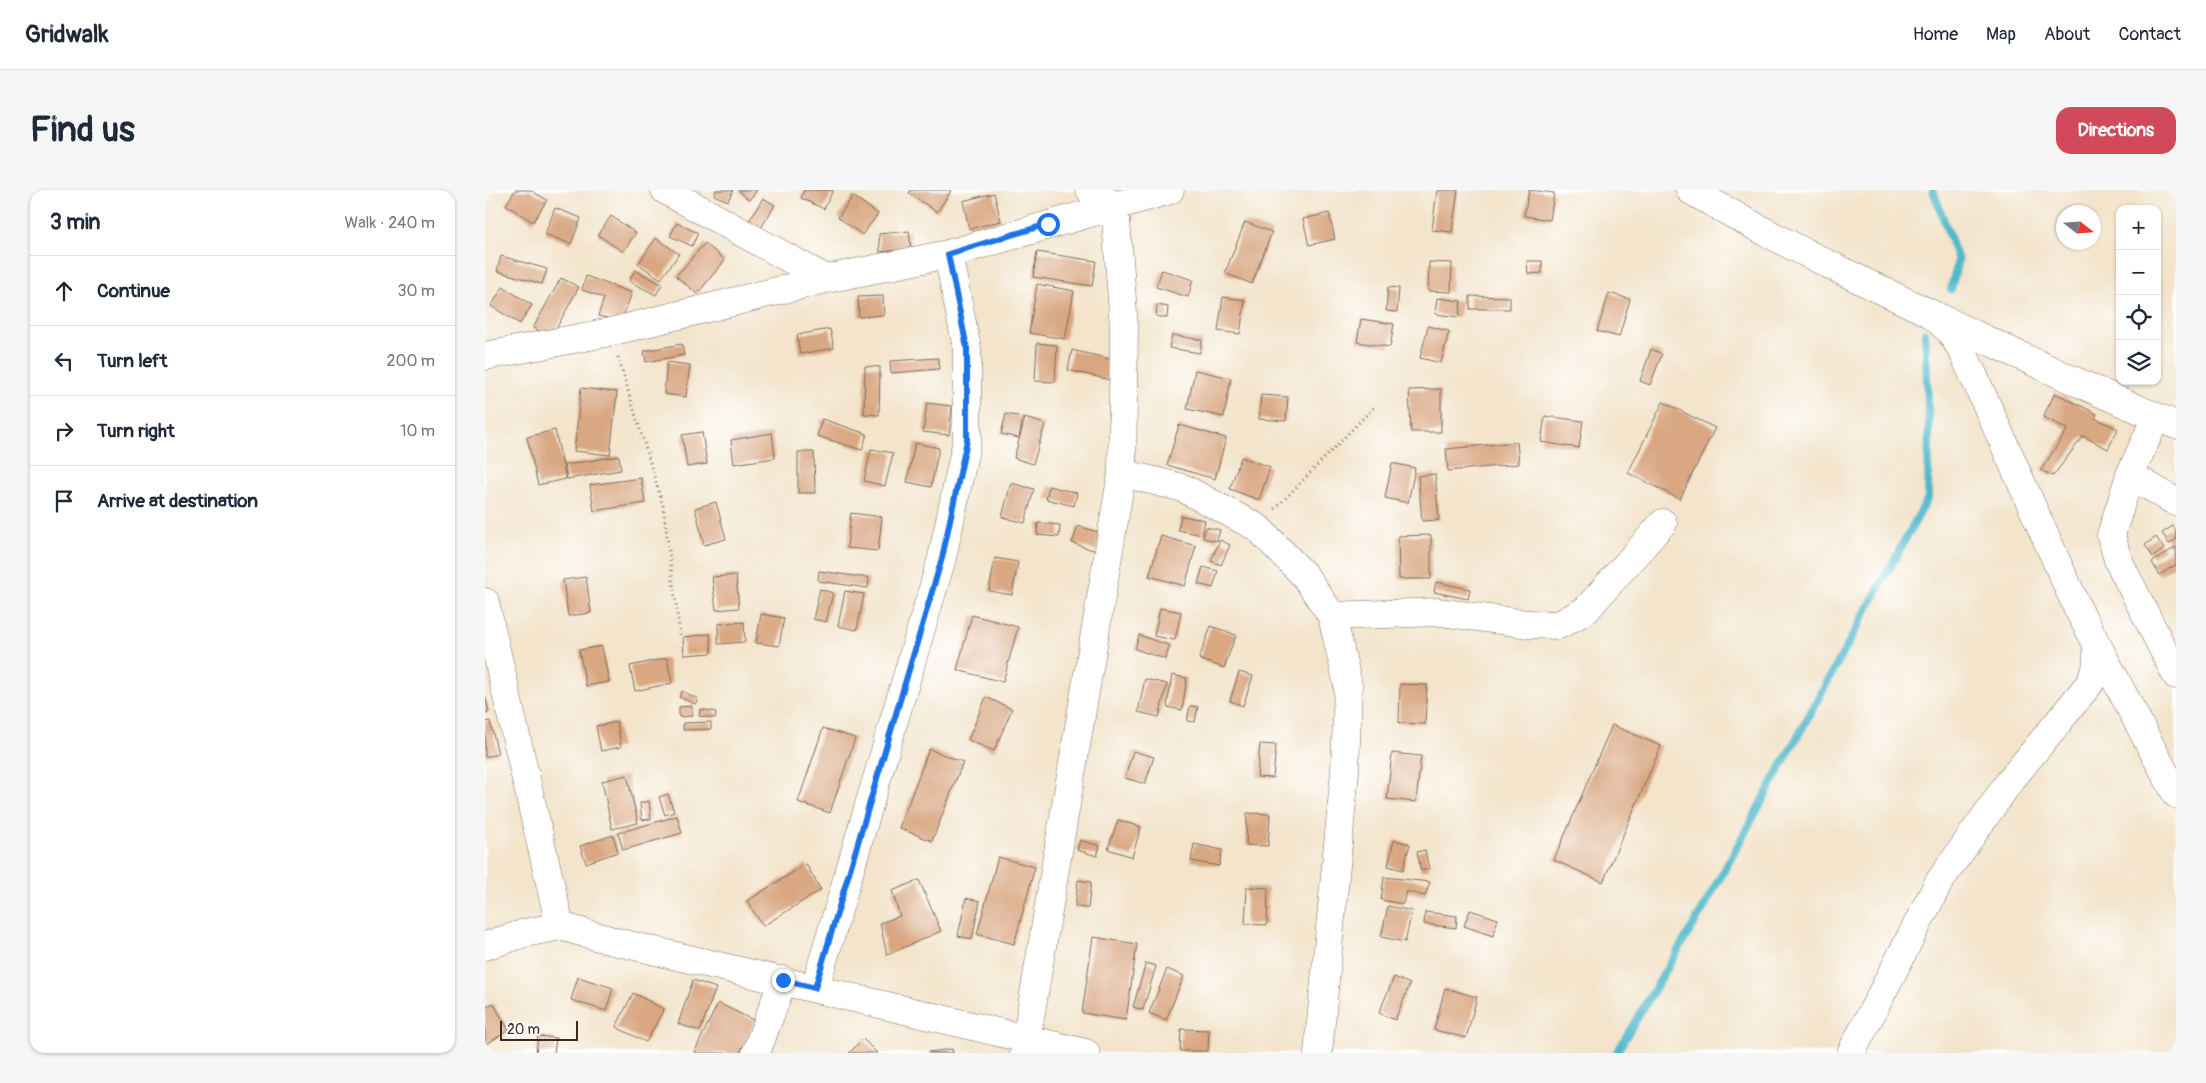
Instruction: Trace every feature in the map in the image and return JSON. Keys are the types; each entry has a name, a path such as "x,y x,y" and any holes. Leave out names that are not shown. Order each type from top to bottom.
{"street":[{"path":"665,190 826,280"},
{"path":"1090,190 1115,206"},
{"path":"485,356 610,332 826,280 948,254 1170,190"},
{"path":"1690,190 1754,228 1931,314 2166,421 2129,474 2111,534 2118,560 2176,675"},
{"path":"1025,1045 1122,473 1124,328 1115,206"},
{"path":"815,988 942,558 967,440 967,348 948,254"},
{"path":"1931,314 1950,331 1963,352 2059,569 2097,647 2176,794"},
{"path":"1122,473 1183,488 1258,528 1305,576 1331,616 1347,685 1345,771 1318,1053"},
{"path":"2129,474 2176,502"},
{"path":"1331,616 1439,612 1528,624 1559,625 1587,610 1663,522"},
{"path":"485,602 561,926"},
{"path":"1851,1053 1939,882 2010,781 2090,683 2097,666 2097,647"},
{"path":"485,946 561,926 613,941 815,988 1025,1045 1086,1053"},
{"path":"756,1053 783,980"}],"path":[{"path":"610,332 663,506 680,635"},
{"path":"1258,528 1376,406"}],"building":[{"path":"515,190 530,190 547,200 533,222 506,205"},
{"path":"716,190 733,190 728,201 714,195"},
{"path":"738,190 757,190 749,200"},
{"path":"804,190 833,190 824,209 801,198"},
{"path":"911,190 951,191 937,212 909,193"},
{"path":"1437,190 1458,190 1452,232 1432,230"},
{"path":"1529,190 1554,193 1550,220 1524,216"},
{"path":"994,193 1001,221 969,229 963,201"},
{"path":"853,196 878,214 862,235 838,217"},
{"path":"763,198 775,205 758,233 746,226"},
{"path":"555,208 581,218 571,244 545,234"},
{"path":"1329,213 1335,239 1309,245 1303,219"},
{"path":"611,216 636,233 623,252 598,235"},
{"path":"1245,222 1272,232 1252,284 1225,273"},
{"path":"677,223 698,233 692,246 670,236"},
{"path":"909,231 911,249 880,252 879,234"},
{"path":"656,238 679,254 661,279 638,264"},
{"path":"705,243 725,260 697,294 676,276"},
{"path":"1037,252 1096,261 1092,286 1033,277"},
{"path":"501,256 547,269 542,284 497,271"},
{"path":"1527,261 1542,261 1542,273 1528,274"},
{"path":"1429,262 1452,263 1451,292 1428,291"},
{"path":"635,270 662,284 656,295 629,281"},
{"path":"1162,270 1193,280 1188,297 1156,287"},
{"path":"586,276 632,293 621,321 598,316 604,298 582,290"},
{"path":"561,278 579,287 551,338 533,328"},
{"path":"1037,284 1074,291 1065,339 1029,333"},
{"path":"503,287 532,305 520,324 491,306"},
{"path":"1388,287 1399,288 1397,312 1386,311"},
{"path":"1609,293 1630,299 1619,337 1597,331"},
{"path":"883,296 884,315 859,317 858,297"},
{"path":"1470,296 1510,297 1510,309 1470,309"},
{"path":"1223,297 1245,300 1240,334 1218,331"},
{"path":"1437,298 1461,301 1459,317 1435,314"},
{"path":"1157,305 1168,307 1167,318 1156,316"},
{"path":"1361,319 1394,324 1390,347 1357,342"},
{"path":"1428,326 1449,331 1441,363 1420,358"},
{"path":"830,329 834,348 800,354 797,335"},
{"path":"1172,335 1202,340 1200,353 1169,348"},
{"path":"1037,343 1057,345 1055,382 1035,381"},
{"path":"682,344 684,355 646,362 644,351"},
{"path":"1651,349 1662,354 1650,385 1640,381"},
{"path":"1072,350 1114,360 1110,380 1068,370"},
{"path":"938,358 939,369 891,373 890,361"},
{"path":"667,362 690,365 686,397 664,394"},
{"path":"865,366 880,367 879,415 864,414"},
{"path":"1195,370 1231,378 1224,417 1187,409"},
{"path":"581,388 617,392 610,455 574,451"},
{"path":"1441,389 1441,432 1411,432 1409,390"},
{"path":"2055,393 2097,414 2095,418 2118,429 2108,449 2083,436 2053,476 2041,470 2068,429 2043,417"},
{"path":"1261,395 1288,397 1286,421 1259,419"},
{"path":"1663,402 1715,428 1680,499 1628,473"},
{"path":"927,403 952,406 949,435 923,432"},
{"path":"1006,414 1023,417 1019,438 1001,434"},
{"path":"1545,416 1583,421 1579,448 1541,442"},
{"path":"1025,418 1045,424 1033,464 1014,458"},
{"path":"822,419 867,434 862,450 817,436"},
{"path":"1179,425 1226,438 1215,479 1167,465"},
{"path":"555,430 566,479 538,485 527,437"},
{"path":"702,432 707,464 687,467 682,435"},
{"path":"772,433 775,458 734,464 731,440"},
{"path":"1517,442 1519,464 1448,471 1446,449"},
{"path":"915,443 939,448 931,487 907,482"},
{"path":"871,449 893,453 885,486 864,481"},
{"path":"798,452 814,452 815,493 798,493"},
{"path":"619,456 621,470 567,479 564,465"},
{"path":"1241,457 1270,467 1259,500 1230,489"},
{"path":"1392,463 1415,468 1408,503 1385,498"},
{"path":"1435,474 1439,520 1422,521 1418,476"},
{"path":"641,478 645,503 594,511 590,485"},
{"path":"1011,483 1034,489 1025,523 1002,517"},
{"path":"1049,486 1077,493 1074,506 1046,499"},
{"path":"716,502 726,539 704,545 695,508"},
{"path":"851,513 882,517 878,551 847,548"},
{"path":"1181,516 1205,520 1202,535 1178,530"},
{"path":"1038,523 1060,525 1059,537 1037,535"},
{"path":"1078,526 1101,533 1096,551 1072,543"},
{"path":"2173,526 2176,531 2176,540 2169,544 2162,533"},
{"path":"1206,527 1220,530 1217,541 1203,538"},
{"path":"1431,535 1431,579 1399,579 1398,536"},
{"path":"1161,536 1196,546 1185,586 1149,576"},
{"path":"2156,537 2164,549 2153,557 2145,545"},
{"path":"1220,540 1230,545 1221,565 1211,561"},
{"path":"2176,547 2176,565 2159,575 2152,562"},
{"path":"995,558 1018,562 1012,595 989,591"},
{"path":"1203,567 1218,571 1213,588 1198,584"},
{"path":"819,571 869,578 868,588 818,581"},
{"path":"736,575 739,608 716,610 712,577"},
{"path":"586,577 591,613 568,616 563,580"},
{"path":"1436,582 1470,589 1468,599 1434,592"},
{"path":"820,589 833,593 826,622 813,619"},
{"path":"845,591 864,594 857,630 838,626"},
{"path":"1160,608 1181,612 1175,640 1154,636"},
{"path":"761,614 784,618 779,646 756,643"},
{"path":"972,615 1018,627 1003,682 957,670"},
{"path":"744,622 745,642 718,644 718,624"},
{"path":"1211,626 1236,635 1224,668 1199,659"},
{"path":"710,634 712,653 684,655 683,637"},
{"path":"1139,635 1170,646 1165,659 1135,649"},
{"path":"602,646 609,682 586,686 579,650"},
{"path":"667,658 672,683 635,691 630,666"},
{"path":"1239,672 1253,676 1243,706 1230,701"},
{"path":"1172,675 1187,678 1182,710 1167,707"},
{"path":"1145,679 1167,684 1159,717 1138,712"},
{"path":"1400,684 1427,685 1425,724 1399,723"},
{"path":"682,691 698,699 695,704 679,697"},
{"path":"485,694 489,712 485,713"},
{"path":"986,697 1012,709 994,751 968,740"},
{"path":"692,706 692,716 679,717 679,707"},
{"path":"1190,706 1198,707 1195,722 1187,721"},
{"path":"700,709 716,712 715,718 699,716"},
{"path":"490,721 498,754 485,757 485,722"},
{"path":"617,722 621,747 601,751 596,726"},
{"path":"711,722 711,729 683,730 683,723"},
{"path":"1612,725 1661,746 1603,882 1554,860"},
{"path":"823,728 855,738 830,813 798,802"},
{"path":"1260,744 1276,745 1273,778 1257,777"},
{"path":"929,749 963,762 932,841 899,828"},
{"path":"1133,751 1154,757 1145,784 1125,778"},
{"path":"1392,753 1421,756 1416,802 1387,799"},
{"path":"627,775 638,823 612,829 602,781"},
{"path":"668,794 674,812 665,815 659,797"},
{"path":"649,801 651,819 642,820 640,803"},
{"path":"1247,813 1270,814 1268,846 1246,845"},
{"path":"677,816 682,833 623,850 618,833"},
{"path":"1118,820 1141,827 1132,857 1108,849"},
{"path":"613,835 618,852 586,863 580,846"},
{"path":"1080,840 1100,846 1097,856 1077,850"},
{"path":"1394,840 1410,844 1403,870 1388,866"},
{"path":"1194,844 1222,850 1219,866 1191,861"},
{"path":"1425,850 1429,869 1421,871 1417,852"},
{"path":"998,857 1035,867 1014,944 977,934"},
{"path":"806,864 821,890 763,926 747,901"},
{"path":"1384,877 1430,882 1425,896 1406,891 1403,904 1381,900"},
{"path":"919,880 941,931 887,955 880,923 900,916 892,891"},
{"path":"1078,880 1091,882 1088,908 1075,907"},
{"path":"1247,887 1268,888 1267,925 1245,924"},
{"path":"966,898 980,901 972,939 958,936"},
{"path":"1388,906 1412,911 1405,942 1381,937"},
{"path":"1470,910 1498,919 1493,936 1464,926"},
{"path":"1425,912 1457,916 1456,928 1424,924"},
{"path":"1093,937 1137,944 1126,1020 1082,1013"},
{"path":"1146,963 1156,966 1143,1010 1133,1007"},
{"path":"1167,969 1184,976 1166,1020 1149,1013"},
{"path":"578,977 613,988 606,1011 571,1000"},
{"path":"1394,977 1410,984 1395,1020 1379,1013"},
{"path":"693,980 716,988 700,1031 678,1024"},
{"path":"1445,988 1477,997 1466,1038 1434,1030"},
{"path":"633,993 664,1009 646,1042 616,1027"},
{"path":"493,1003 509,1030 485,1045 485,1008"},
{"path":"718,1003 755,1021 740,1053 694,1053"},
{"path":"1181,1029 1209,1030 1208,1051 1180,1051"},
{"path":"538,1036 556,1038 554,1053 536,1053"},
{"path":"863,1039 877,1053 849,1053"},
{"path":"952,1049 953,1053 929,1053 929,1052"}],"waterway":[{"path":"1933,190 1958,260 1951,289"},
{"path":"1616,1053 1703,909 1928,498 1929,423 1925,333"}],"route":[{"path":"783,980 815,988 899,698 942,558 967,440 967,348 948,254 1048,224"}]}
